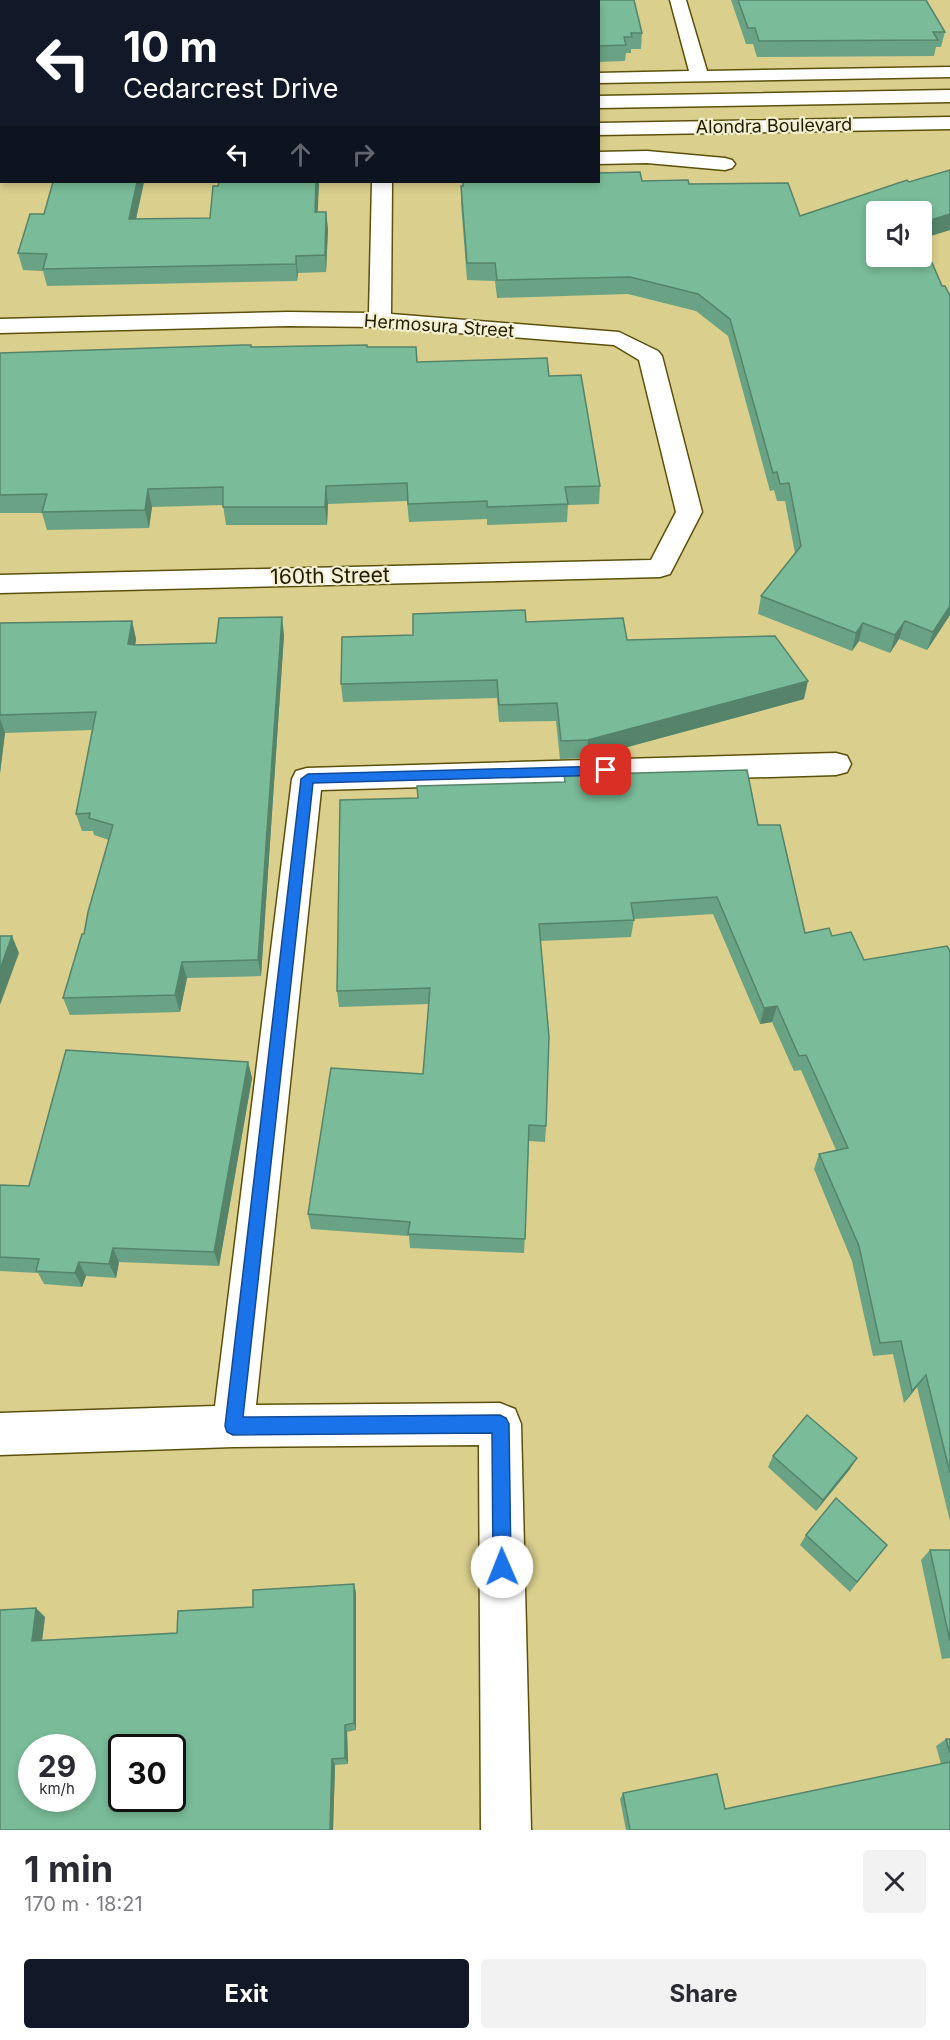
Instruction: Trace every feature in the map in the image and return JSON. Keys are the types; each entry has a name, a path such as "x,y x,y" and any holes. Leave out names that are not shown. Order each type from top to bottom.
{"street":[{"path":"678,0 700,77"},
{"path":"600,78 950,72"},
{"name":"Alondra Boulevard","path":"600,102 950,96"},
{"name":"Alondra Boulevard","path":"600,129 950,123"},
{"name":"Alondra Boulevard","path":"600,158 647,157 725,164"},
{"path":"380,321 382,183"},
{"name":"Hermosura Street","path":"0,326 277,320 380,321 620,339 650,356 689,512 660,568"},
{"name":"160th Street","path":"0,584 660,568"},
{"path":"233,1426 308,779 836,764"},
{"path":"0,1434 233,1426 500,1424 506,1830"}],"building":[{"path":"600,0 634,0 642,33 631,33 632,37 624,37 626,45 600,46"},
{"path":"738,0 926,0 945,32 933,32 938,40 759,41 755,28 748,28"},
{"path":"950,170 950,214 932,220 932,201 866,201 866,267 932,267 932,263 942,286 945,286 950,296 950,606 933,632 905,621 895,635 863,623 856,633 761,596 801,546 789,483 780,484 777,472 773,473 730,319 698,294 630,277 497,280 495,263 467,263 461,186 463,183 600,183 600,173 640,172 642,181 688,180 689,184 788,183 800,216 907,180 909,182"},
{"path":"53,183 137,183 129,219 210,218 213,186 218,186 219,183 316,183 315,212 326,212 325,255 296,256 296,264 43,269 47,254 18,253 30,214 44,214"},
{"path":"251,345 251,347 367,345 367,347 416,347 417,362 547,358 549,376 581,375 600,486 565,487 568,504 487,507 487,501 408,504 407,483 326,486 325,507 223,507 223,487 148,489 145,510 42,512 47,494 0,495 0,353"},
{"path":"525,610 526,622 623,618 627,640 775,636 808,681 588,740 561,741 557,703 499,705 497,680 341,684 342,637 413,635 413,614"},
{"path":"282,617 258,960 182,962 175,995 63,998 82,934 84,934 113,825 89,818 90,813 76,814 96,712 0,715 0,623 132,621 128,644 135,645 216,643 219,618"},
{"path":"747,770 758,825 780,825 805,933 829,928 832,936 851,932 864,960 947,946 950,951 950,1473 926,1375 912,1391 901,1341 880,1343 859,1246 819,1154 848,1148 806,1055 799,1056 777,1006 764,1008 717,897 631,903 634,920 539,924 549,1037 546,1126 529,1125 525,1239 408,1234 410,1222 308,1214 331,1068 423,1074 430,988 337,991 340,800 418,798 417,786 565,782 564,775"},
{"path":"0,936 12,936 0,969"},
{"path":"66,1050 248,1062 214,1252 113,1248 109,1264 79,1262 75,1273 36,1271 39,1259 0,1257 0,1185 29,1186"},
{"path":"807,1415 857,1458 823,1500 773,1456"},
{"path":"836,1498 887,1545 857,1582 806,1535"},
{"path":"930,1550 950,1550 950,1641"},
{"path":"354,1584 354,1723 345,1725 345,1758 332,1759 330,1830 0,1830 0,1610 36,1608 32,1641 177,1633 178,1611 253,1607 253,1590"},
{"path":"946,1739 950,1739 950,1753"},
{"path":"950,1762 950,1830 630,1830 623,1793 717,1774 725,1809"}],"route":[{"path":"502,1567 500,1424 233,1426 308,779 606,770"}]}
